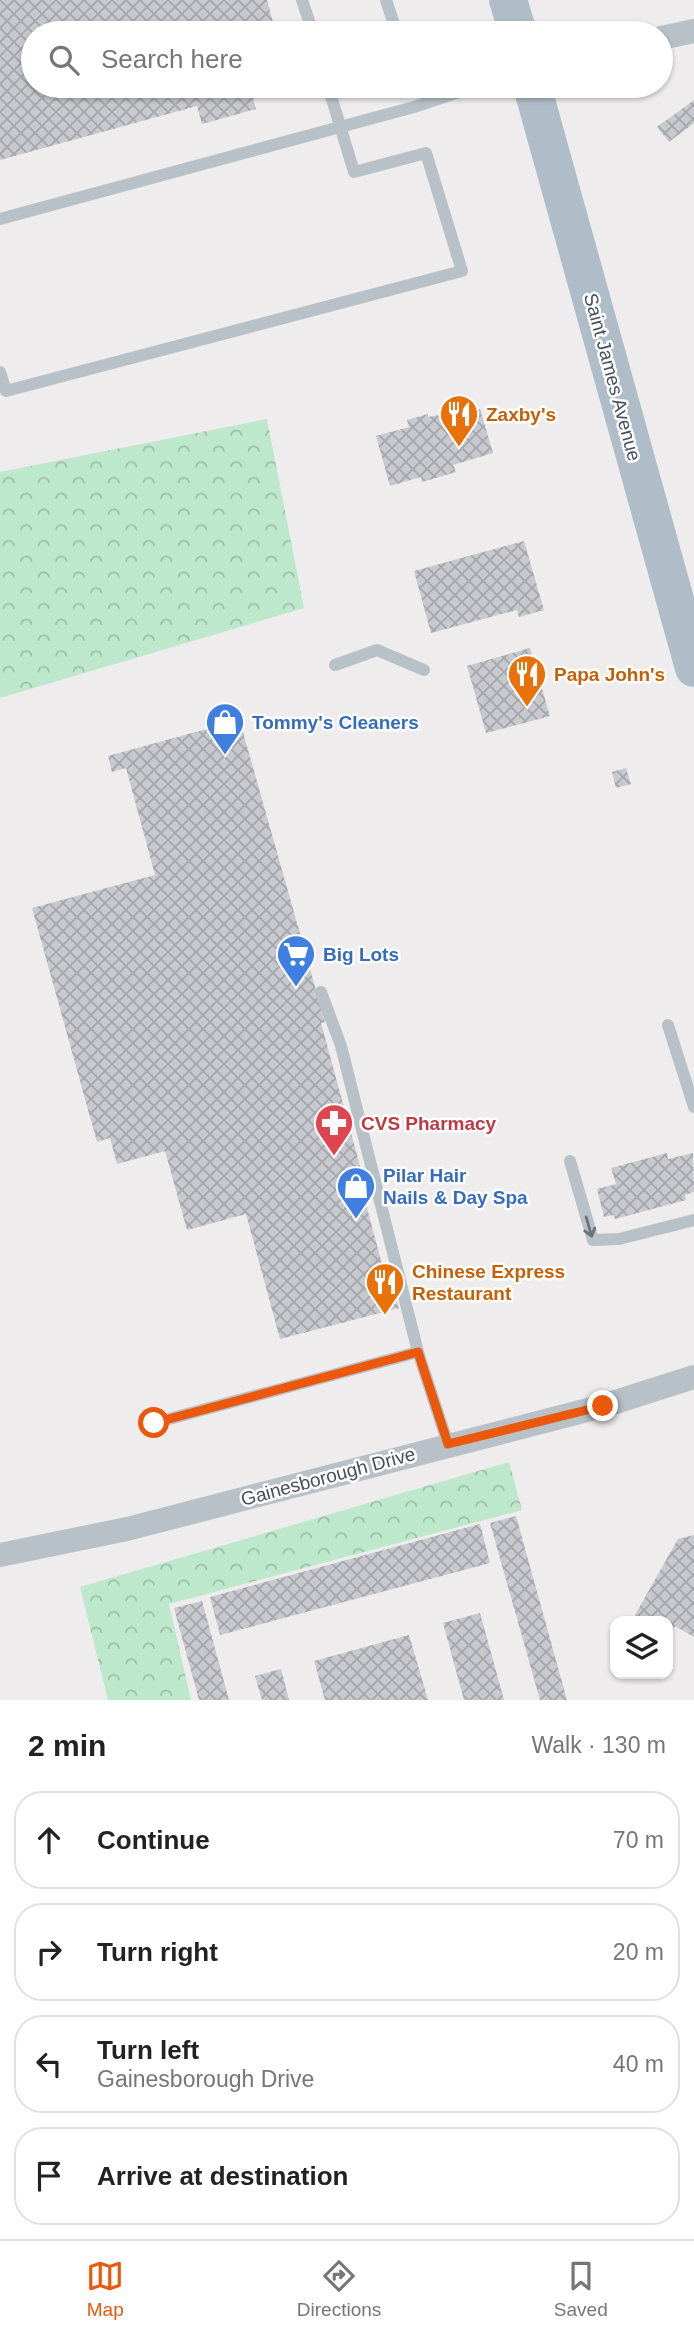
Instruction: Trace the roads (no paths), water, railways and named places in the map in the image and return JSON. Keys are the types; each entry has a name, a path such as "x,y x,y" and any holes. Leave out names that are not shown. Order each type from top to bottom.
{"main road":[{"path":"508,0 514,21"},
{"name":"Saint James Avenue","path":"535,98 694,668"}],"street":[{"path":"673,36 694,32"},
{"name":"Gainesborough Drive","path":"0,1555 127,1530 448,1444 603,1406 694,1377"}],"lane":[{"path":"302,0 309,21"},
{"path":"386,0 393,21"},
{"path":"0,372 6,391 462,271 426,153 354,172 332,98"},
{"path":"0,219 437,98"},
{"path":"335,665 377,650 424,670"},
{"path":"321,992 341,1046 418,1352 448,1444"},
{"path":"668,1025 694,1107"},
{"path":"570,1161 593,1240 619,1239 694,1220"},
{"path":"154,1423 418,1352"}],"place":[{"name":"Zaxby's","path":"459,448"},
{"name":"Papa John's","path":"527,708"},
{"name":"Tommy's Cleaners","path":"225,756"},
{"name":"Big Lots","path":"296,988"},
{"name":"CVS Pharmacy","path":"334,1157"},
{"name":"Pilar Hair Nails & Day Spa","path":"356,1220"},
{"name":"Chinese Express Restaurant","path":"385,1316"}]}
